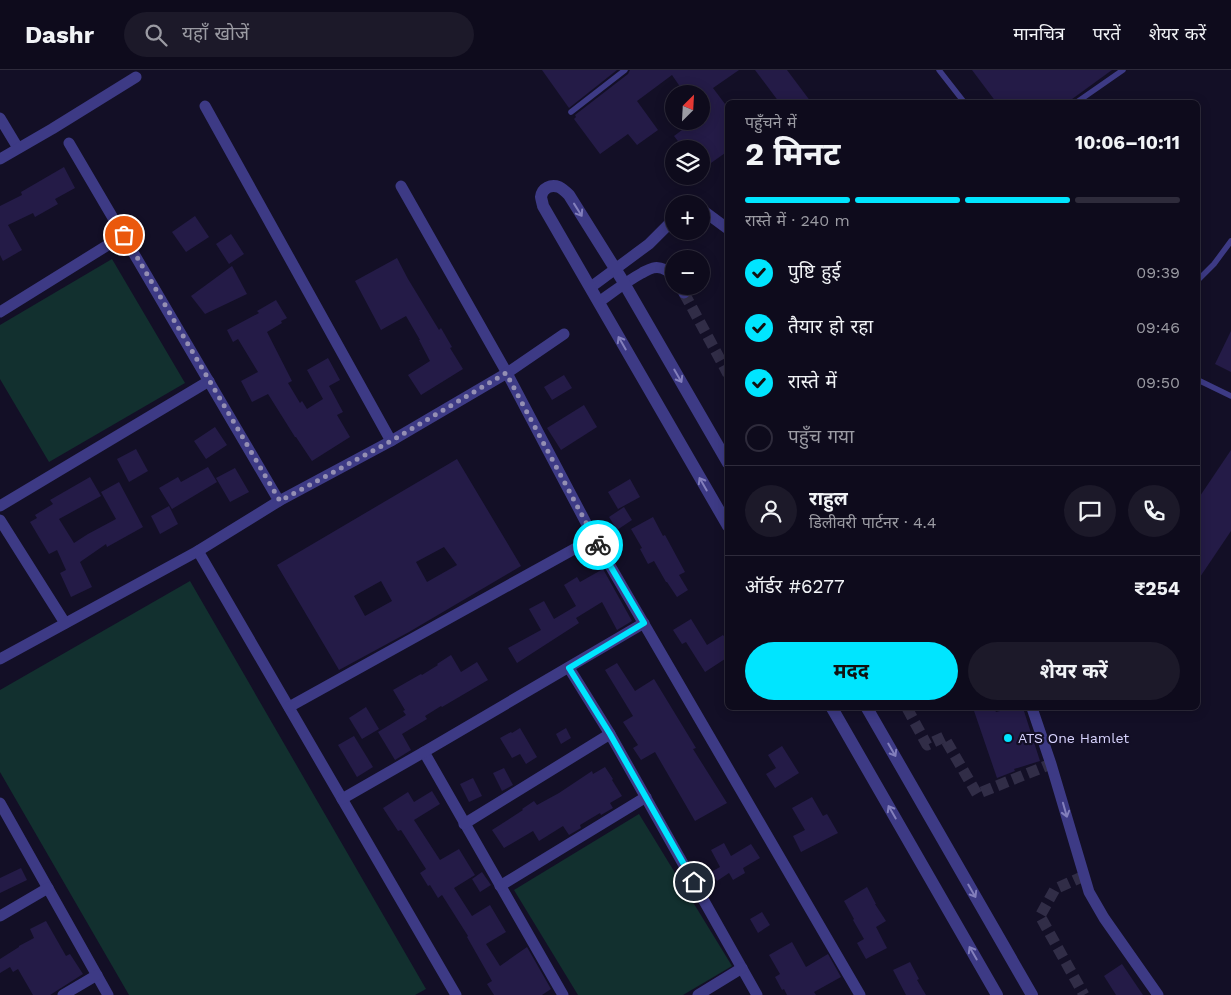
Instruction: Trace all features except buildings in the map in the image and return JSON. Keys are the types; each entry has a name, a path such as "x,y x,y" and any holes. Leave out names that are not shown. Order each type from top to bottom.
{"street":[{"path":"0,159 136,76"},
{"path":"205,106 391,441"},
{"path":"0,118 18,148"},
{"path":"70,143 280,501"},
{"path":"401,186 506,373 594,538 860,995"},
{"path":"725,458 624,283 569,195 561,188 547,187 541,198 543,206 725,521"},
{"path":"710,216 725,228"},
{"path":"591,287 649,244 665,228"},
{"path":"0,312 124,235"},
{"path":"599,302 624,283 652,268 665,270"},
{"path":"0,659 198,551 280,501 391,441 506,373 564,334"},
{"path":"0,506 209,381"},
{"path":"0,520 65,623"},
{"path":"289,707 594,538"},
{"path":"198,551 455,995"},
{"path":"342,799 644,623"},
{"path":"569,668 610,734 757,995"},
{"path":"833,710 997,995"},
{"path":"869,710 1032,995"},
{"path":"1033,710 1051,764 1089,892 1104,918 1158,995"},
{"path":"464,824 610,734"},
{"path":"424,752 563,995"},
{"path":"500,886 646,797"},
{"path":"0,803 108,995"},
{"path":"0,916 48,888"},
{"path":"698,995 742,968"},
{"path":"63,995 97,975"}],"lane":[{"path":"571,112 625,70"},
{"path":"939,70 962,100"},
{"path":"1080,100 1123,70"},
{"path":"1200,278 1214,264 1231,241"},
{"path":"1200,381 1231,396"}],"green space":[{"path":"112,259 185,383 49,462 0,379 0,325"},
{"path":"190,581 426,989 415,995 129,995 0,772 0,690"},
{"path":"639,814 732,966 683,995 578,995 514,890"}],"tunnel":[{"path":"685,295 725,368"},
{"path":"908,710 927,745 944,737 977,794 1051,764"},
{"path":"1084,876 1055,889 1040,916 1084,995"}],"way so far":[{"path":"124,235 280,501 391,441 506,373 598,545"}],"place":[{"name":"ATS One Hamlet","path":"1008,738"}],"route":[{"path":"598,545 644,623 569,668 610,734 694,882"}]}
